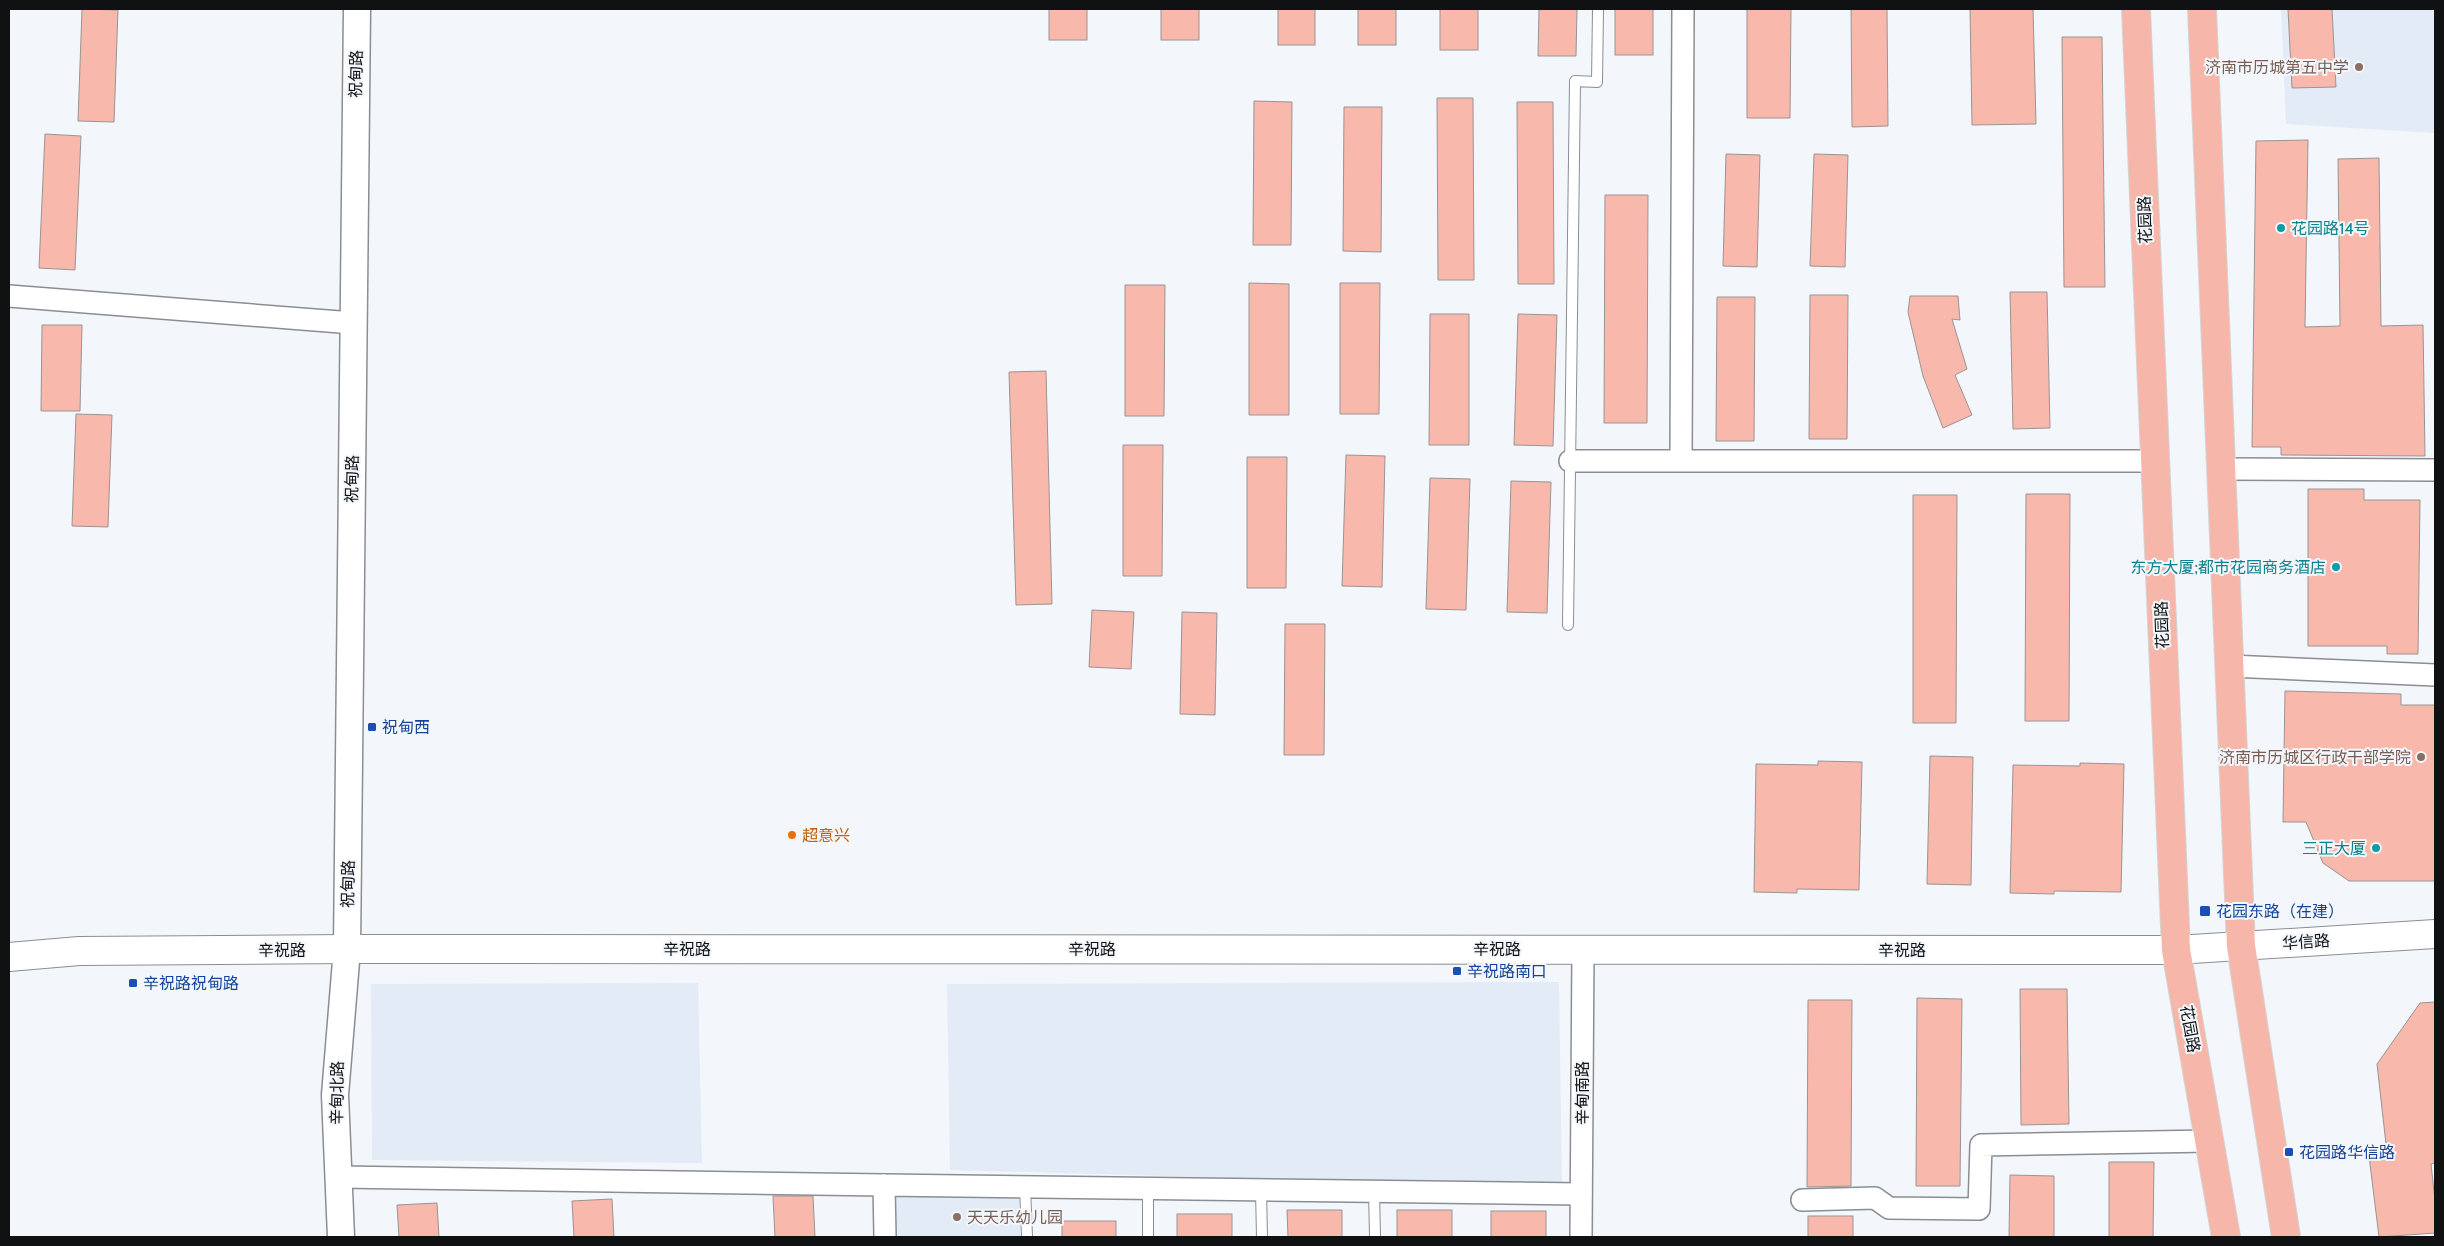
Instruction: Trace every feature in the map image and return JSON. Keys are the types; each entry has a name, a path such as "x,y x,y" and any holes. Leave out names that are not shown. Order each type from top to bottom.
{"main road":[{"name":"花园路","path":"2136,9 2176,950 2226,1237"},
{"path":"2202,9 2241,946 2286,1237"},
{"name":"华信路","path":"2176,950 2435,934"},
{"name":"辛祝路","path":"9,956 79,951 347,950 2176,950"}],"street":[{"name":"祝甸路","path":"347,950 357,9"},
{"path":"1681,460 1683,9"},
{"path":"9,296 354,323"},
{"path":"1570,461 2155,461"},
{"path":"2222,469 2435,470"},
{"path":"2230,666 2435,675"},
{"name":"辛甸南路","path":"1581,1237 1583,949"},
{"name":"辛甸北路","path":"341,1237 335,1095 347,950"},
{"path":"1802,1200 1875,1198 1889,1208 1979,1209 1981,1145 2209,1141"},
{"path":"338,1177 1581,1194"},
{"path":"884,1185 885,1237"}],"lane":[{"path":"1568,625 1576,81 1597,82 1598,9"},
{"path":"1026,1186 1027,1237"},
{"path":"1148,1188 1148,1237"},
{"path":"1261,1190 1262,1237"},
{"path":"1374,1191 1375,1237"}],"shaded area":[{"name":"济南市历城第五中学","path":"2281,9 2435,9 2435,133 2286,124"},
{"path":"1559,982 1562,1187 950,1170 947,984"},
{"path":"698,983 702,1163 372,1160 371,984"},
{"name":"天天乐幼儿园","path":"896,1196 1019,1197 1020,1237 896,1237"}],"building":[{"path":"82,9 118,10 114,122 78,121"},
{"path":"1049,9 1087,9 1087,40 1049,40"},
{"path":"1161,9 1199,9 1199,40 1161,40"},
{"path":"1278,9 1315,9 1315,45 1278,45"},
{"path":"1358,9 1396,9 1396,45 1358,45"},
{"path":"1440,9 1478,9 1478,50 1440,50"},
{"path":"1539,9 1577,9 1576,56 1538,56"},
{"path":"1615,9 1653,9 1653,55 1615,55"},
{"path":"1747,9 1791,9 1790,118 1747,118"},
{"path":"1851,9 1887,9 1888,126 1852,127"},
{"path":"1970,9 2033,9 2036,124 1972,125"},
{"path":"2288,9 2332,9 2336,87 2292,88"},
{"path":"2062,37 2102,37 2105,287 2064,287"},
{"path":"1437,98 1473,98 1474,280 1438,280"},
{"path":"1254,101 1292,102 1291,245 1253,245"},
{"path":"1517,102 1553,102 1554,284 1518,284"},
{"path":"1344,107 1382,107 1381,252 1343,251"},
{"path":"45,134 81,136 75,270 39,268"},
{"path":"2308,140 2305,327 2340,326 2338,159 2379,158 2381,326 2423,325 2425,456 2281,455 2281,447 2252,447 2256,141"},
{"path":"1726,154 1760,155 1757,267 1723,266"},
{"path":"1814,154 1848,155 1845,267 1810,266"},
{"path":"1605,195 1648,195 1647,423 1604,423"},
{"path":"1249,283 1289,284 1289,415 1249,415"},
{"path":"1340,283 1380,283 1379,414 1340,414"},
{"path":"1125,285 1165,285 1164,416 1125,416"},
{"path":"2010,292 2047,292 2050,428 2013,429"},
{"path":"1810,295 1848,295 1847,439 1809,439"},
{"path":"1910,296 1958,296 1960,320 1952,319 1967,369 1955,375 1972,415 1943,428 1923,376 1908,312"},
{"path":"1717,297 1755,297 1754,441 1716,441"},
{"path":"1430,314 1469,314 1469,445 1429,445"},
{"path":"1518,314 1557,315 1553,446 1514,445"},
{"path":"42,325 82,325 80,411 41,411"},
{"path":"1046,371 1052,604 1016,605 1009,372"},
{"path":"76,414 112,415 108,527 72,526"},
{"path":"1123,445 1163,445 1162,576 1123,576"},
{"path":"1346,455 1385,456 1382,587 1342,586"},
{"path":"1247,457 1287,457 1286,588 1247,588"},
{"path":"1430,478 1470,479 1466,610 1426,609"},
{"path":"1511,481 1551,482 1547,613 1507,612"},
{"path":"2308,489 2364,489 2364,500 2420,500 2418,654 2387,654 2387,646 2308,646"},
{"path":"2026,494 2070,494 2069,721 2025,721"},
{"path":"1913,495 1957,495 1956,723 1913,723"},
{"path":"1092,610 1134,612 1131,669 1089,667"},
{"path":"1182,612 1217,613 1215,715 1180,714"},
{"path":"1285,624 1325,624 1324,755 1284,755"},
{"path":"2285,691 2401,694 2401,705 2435,705 2435,881 2349,881 2323,863 2306,822 2283,822"},
{"path":"1930,756 1973,757 1971,885 1927,884"},
{"path":"1818,761 1862,762 1859,890 1797,889 1797,893 1754,892 1756,764 1818,765"},
{"path":"2080,763 2124,764 2121,892 2054,891 2054,894 2010,893 2013,765 2080,766"},
{"path":"2020,989 2067,989 2069,1124 2021,1125"},
{"path":"1917,998 1962,999 1960,1186 1916,1186"},
{"path":"1808,1000 1852,1000 1851,1186 1807,1187"},
{"path":"2435,1002 2435,1163 2431,1164 2435,1200 2435,1233 2379,1237 2369,1156 2387,1153 2377,1064 2420,1003"},
{"path":"2109,1162 2154,1162 2153,1237 2109,1237"},
{"path":"2010,1175 2054,1176 2054,1237 2009,1237"},
{"path":"773,1196 813,1196 815,1237 775,1237"},
{"path":"612,1199 614,1237 574,1237 572,1201"},
{"path":"437,1203 439,1237 399,1237 397,1205"},
{"path":"1287,1210 1342,1210 1342,1237 1288,1237"},
{"path":"1397,1210 1452,1210 1452,1237 1397,1237"},
{"path":"1491,1211 1546,1211 1546,1237 1491,1237"},
{"path":"1177,1214 1232,1214 1232,1237 1177,1237"},
{"path":"1808,1216 1853,1216 1853,1237 1808,1237"},
{"path":"1062,1221 1116,1221 1116,1237 1062,1237"}],"place":[{"name":"济南市历城第五中学","path":"2359,67"},
{"name":"花园路14号","path":"2281,228"},
{"name":"东方大厦;都市花园商务酒店","path":"2336,567"},
{"name":"祝甸西","path":"372,727"},
{"name":"济南市历城区行政干部学院","path":"2421,757"},
{"name":"超意兴","path":"792,835"},
{"name":"三正大厦","path":"2376,848"},
{"name":"花园东路（在建）","path":"2205,911"},
{"name":"辛祝路南口","path":"1457,971"},
{"name":"辛祝路祝甸路","path":"133,983"},
{"name":"花园路华信路","path":"2289,1152"},
{"name":"天天乐幼儿园","path":"957,1217"}]}
